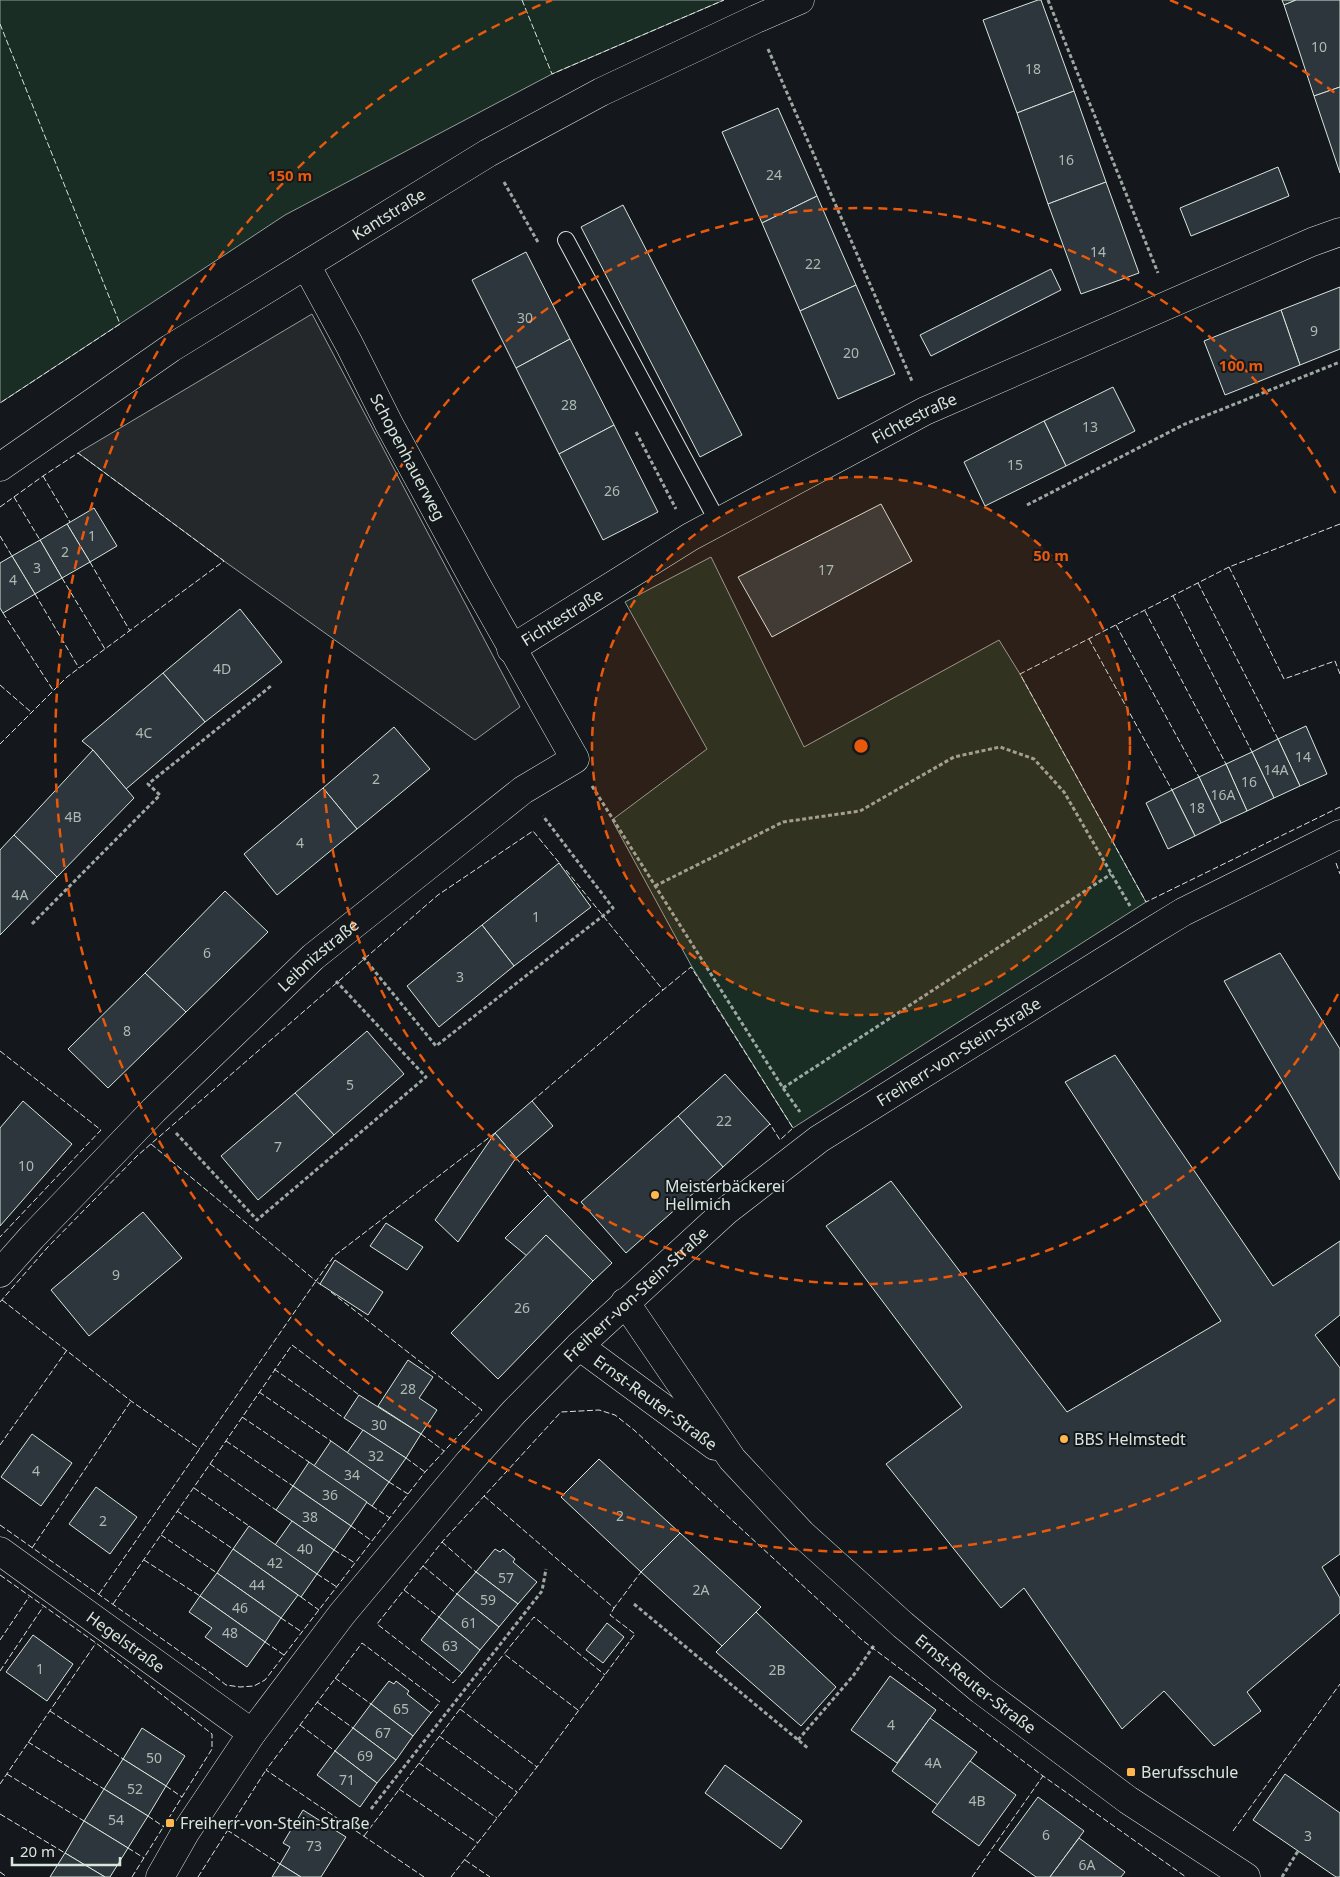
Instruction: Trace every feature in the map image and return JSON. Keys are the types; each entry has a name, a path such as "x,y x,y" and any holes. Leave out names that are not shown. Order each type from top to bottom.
{"street":[{"name":"Kantstraße","path":"0,467 172,348 496,148 601,92 800,0"},
{"name":"Fichtestraße","path":"511,648 690,537 925,411 1312,242 1340,232"},
{"name":"Schopenhauerweg","path":"306,265 349,344 388,424 511,648"},
{"path":"511,648 575,758"},
{"name":"Leibnizstraße","path":"0,1273 154,1110 313,957 523,790 575,758"},
{"name":"Freiherr-von-Stein-Straße","path":"160,1877 185,1832 252,1733 342,1614 450,1484 514,1412 579,1346 726,1211 819,1139 1147,934 1183,912 1340,834"},
{"name":"Ernst-Reuter-Straße","path":"625,1302 732,1459 802,1534 894,1617 981,1690 1128,1800 1246,1877"},
{"name":"Ernst-Reuter-Straße","path":"579,1346 732,1459"},
{"name":"Hegelstraße","path":"0,1551 252,1733"}],"lane":[{"path":"566,240 718,522"}],"path":[{"path":"1048,0 1171,304"},
{"path":"756,19 789,100 925,411"},
{"path":"1027,505 1185,424 1340,362"},
{"path":"32,924 160,795 148,784 271,686"},
{"path":"656,886 783,822 860,811 954,757 1000,747 1034,759 1064,792 1147,934"},
{"path":"575,758 783,1088 819,1139"},
{"path":"344,932 436,1046 613,908 523,790"},
{"path":"783,1088 1111,874"},
{"path":"154,1110 257,1220 426,1077 313,957"},
{"path":"371,1809 542,1591 546,1569"},
{"path":"634,1604 809,1749"},
{"path":"798,1740 852,1676 894,1617"},
{"path":"1282,1877 1298,1851"}],"green space":[{"path":"0,0 724,0 552,74 285,215 0,403"},
{"path":"711,557 804,747 999,640 1020,674 1146,902 793,1128 692,967 612,820 707,749 625,602"}],"shaded area":[{"path":"312,314 520,707 475,740 224,561 78,453"}],"building":[{"path":"1041,0 1074,91 1017,113 983,20"},
{"path":"1282,0 1296,0 1284,5"},
{"path":"1296,0 1340,0 1340,87 1314,96 1284,5"},
{"path":"1340,87 1340,173 1314,96"},
{"path":"1074,91 1106,182 1048,204 1017,113"},
{"path":"778,108 817,196 762,223 722,132"},
{"path":"1278,167 1289,196 1191,236 1180,208"},
{"path":"1106,182 1139,273 1081,294 1048,204"},
{"path":"817,196 856,285 800,311 762,223"},
{"path":"623,205 742,435 700,457 581,227"},
{"path":"526,252 570,339 516,368 472,280"},
{"path":"1051,269 1061,290 931,356 920,335"},
{"path":"856,285 895,374 838,399 800,311"},
{"path":"1340,287 1340,349 1300,365 1281,310"},
{"path":"1281,310 1300,365 1225,395 1204,341"},
{"path":"570,339 614,425 559,454 516,368"},
{"path":"1113,387 1135,431 1066,466 1044,421"},
{"path":"1044,421 1066,466 985,506 964,462"},
{"path":"614,425 658,512 603,540 559,454"},
{"path":"881,504 912,561 772,637 738,577"},
{"path":"94,508 117,546 90,562 67,524"},
{"path":"67,524 90,562 62,578 40,540"},
{"path":"40,540 62,578 35,594 12,556"},
{"path":"12,556 35,594 3,613 0,608 0,563"},
{"path":"240,609 282,662 205,722 163,673"},
{"path":"163,673 205,722 126,789 93,750 82,741"},
{"path":"1306,726 1327,774 1300,786 1278,739"},
{"path":"394,727 430,769 357,829 323,788"},
{"path":"1278,739 1300,786 1274,798 1252,752"},
{"path":"93,750 134,798 57,877 14,835"},
{"path":"1252,752 1274,798 1247,811 1226,764"},
{"path":"1226,764 1247,811 1221,823 1199,777"},
{"path":"1199,777 1221,823 1195,836 1172,790"},
{"path":"323,788 357,829 277,895 244,854"},
{"path":"1172,790 1195,836 1168,849 1146,803"},
{"path":"14,835 57,877 0,935 0,850"},
{"path":"559,863 591,907 514,966 482,925"},
{"path":"225,891 268,932 186,1012 145,973"},
{"path":"482,925 514,966 439,1027 407,986"},
{"path":"1280,953 1340,1049 1340,1180 1224,981"},
{"path":"145,973 186,1012 108,1088 68,1049"},
{"path":"367,1031 404,1074 334,1135 295,1093"},
{"path":"1115,1055 1273,1286 1340,1241 1340,1315 1315,1335 1340,1368 1340,1554 1322,1567 1340,1598 1340,1613 1247,1692 1261,1711 1214,1746 1164,1691 1122,1729 1024,1588 1001,1608 886,1464 962,1407 826,1226 891,1181 1067,1412 1221,1321 1065,1082"},
{"path":"725,1074 770,1124 723,1167 678,1116"},
{"path":"295,1093 334,1135 258,1200 221,1156"},
{"path":"23,1101 72,1144 0,1226 0,1128"},
{"path":"532,1101 553,1126 516,1158 495,1133"},
{"path":"678,1116 723,1167 626,1253 581,1202"},
{"path":"495,1133 516,1158 458,1242 435,1220"},
{"path":"548,1195 612,1263 593,1281 546,1235 527,1256 505,1238"},
{"path":"143,1212 182,1258 89,1336 51,1290"},
{"path":"386,1223 423,1247 407,1270 370,1246"},
{"path":"546,1235 593,1281 498,1379 451,1333"},
{"path":"335,1260 383,1292 368,1315 320,1284"},
{"path":"408,1360 433,1377 419,1398 437,1410 421,1434 378,1406"},
{"path":"359,1395 421,1434 406,1458 344,1418"},
{"path":"363,1430 406,1458 389,1482 347,1453"},
{"path":"32,1434 72,1463 41,1506 1,1477"},
{"path":"331,1441 389,1482 372,1506 314,1466"},
{"path":"599,1459 680,1533 641,1572 561,1497"},
{"path":"309,1462 367,1502 351,1526 293,1486"},
{"path":"293,1486 351,1526 334,1550 276,1510"},
{"path":"96,1487 137,1517 110,1554 69,1524"},
{"path":"292,1521 334,1550 317,1574 275,1545"},
{"path":"249,1526 317,1574 301,1597 233,1549"},
{"path":"680,1533 761,1607 722,1646 641,1572"},
{"path":"233,1549 298,1595 281,1618 217,1573"},
{"path":"495,1549 500,1552 503,1549 515,1559 513,1562 537,1582 518,1604 476,1572"},
{"path":"476,1572 518,1604 499,1627 457,1594"},
{"path":"217,1573 281,1618 265,1642 200,1596"},
{"path":"457,1594 499,1627 480,1650 439,1617"},
{"path":"200,1596 265,1642 247,1667 205,1637 212,1628 189,1612"},
{"path":"756,1612 836,1687 801,1726 716,1652"},
{"path":"439,1617 480,1650 462,1673 421,1640"},
{"path":"607,1623 624,1637 603,1663 586,1650"},
{"path":"33,1635 73,1664 47,1701 6,1672"},
{"path":"890,1676 936,1710 897,1763 851,1730"},
{"path":"389,1681 394,1684 396,1681 409,1691 407,1694 431,1713 413,1736 371,1704"},
{"path":"371,1704 413,1736 396,1760 353,1728"},
{"path":"930,1718 977,1752 938,1805 892,1771"},
{"path":"142,1728 185,1756 166,1786 123,1759"},
{"path":"353,1728 396,1760 377,1783 335,1751"},
{"path":"335,1751 377,1783 360,1807 317,1775"},
{"path":"123,1759 166,1786 148,1816 104,1789"},
{"path":"970,1761 1016,1795 979,1846 932,1812"},
{"path":"725,1765 802,1821 781,1849 705,1793"},
{"path":"1285,1774 1340,1813 1340,1877 1336,1877 1253,1820"},
{"path":"104,1789 148,1816 128,1848 84,1821"},
{"path":"1038,1797 1084,1831 1050,1877 1036,1877 999,1850"},
{"path":"303,1810 346,1837 321,1877 301,1877 280,1864 290,1847 283,1843"},
{"path":"84,1821 128,1848 110,1877 105,1877 65,1853"},
{"path":"1079,1838 1125,1872 1121,1877 1050,1877"},
{"path":"65,1853 105,1877 50,1877"},
{"path":"280,1864 301,1877 272,1877"}],"fence":[{"path":"522,0 552,74 724,0"},
{"path":"0,24 120,324 0,403"},
{"path":"0,507 78,453 224,561 67,677 0,744"},
{"path":"43,476 70,522"},
{"path":"14,497 40,540"},
{"path":"1340,524 1229,567 1020,674 1146,902 1340,807"},
{"path":"0,536 12,556"},
{"path":"90,562 130,631"},
{"path":"1229,567 1284,679 1335,661 1340,674"},
{"path":"62,578 105,649"},
{"path":"1198,583 1278,739"},
{"path":"35,594 79,668"},
{"path":"1173,596 1252,752"},
{"path":"1145,611 1226,764"},
{"path":"3,613 53,690"},
{"path":"1116,625 1199,777"},
{"path":"1089,639 1172,790"},
{"path":"0,685 31,712"},
{"path":"0,1302 47,1248 137,1156 438,895 533,831 561,865"},
{"path":"1336,863 1340,874"},
{"path":"566,870 663,990 691,967 793,1128 780,1140 770,1124"},
{"path":"532,1101 663,990"},
{"path":"0,1051 101,1130 0,1237"},
{"path":"151,1144 316,1281 334,1256 495,1133"},
{"path":"516,1158 548,1195"},
{"path":"99,1594 316,1281 321,1285"},
{"path":"0,1525 226,1685 254,1686 265,1680 425,1472 482,1410 331,1292"},
{"path":"2,1300 131,1401 200,1449"},
{"path":"210,1464 292,1345 359,1395"},
{"path":"0,1445 67,1350"},
{"path":"274,1369 344,1418"},
{"path":"259,1392 331,1441"},
{"path":"32,1548 131,1401"},
{"path":"462,1673 453,1683 377,1624 442,1542 561,1412 599,1410 615,1415 634,1430 862,1640 1043,1776 1186,1877"},
{"path":"242,1417 309,1462"},
{"path":"421,1434 444,1451"},
{"path":"226,1441 293,1486"},
{"path":"406,1458 425,1472"},
{"path":"113,1604 210,1464 276,1510"},
{"path":"389,1482 408,1494"},
{"path":"194,1488 249,1526"},
{"path":"484,1496 614,1608 641,1572"},
{"path":"372,1506 390,1518"},
{"path":"177,1511 233,1549"},
{"path":"351,1526 372,1541"},
{"path":"161,1535 217,1573"},
{"path":"442,1542 476,1572"},
{"path":"334,1550 355,1563"},
{"path":"144,1560 200,1596"},
{"path":"423,1566 457,1594"},
{"path":"317,1574 337,1587"},
{"path":"0,1575 96,1643 212,1734 212,1749 132,1877"},
{"path":"404,1590 439,1617"},
{"path":"0,1640 29,1597"},
{"path":"301,1597 319,1610"},
{"path":"0,1671 43,1607"},
{"path":"451,1877 537,1767 635,1634 610,1615 614,1608"},
{"path":"578,1710 504,1654 534,1617 605,1675"},
{"path":"281,1618 302,1632"},
{"path":"265,1642 284,1655"},
{"path":"0,1784 96,1643"},
{"path":"424,1877 266,1770 362,1643 440,1702 431,1713"},
{"path":"364,1836 504,1654"},
{"path":"335,1678 371,1704"},
{"path":"1233,1831 1340,1684"},
{"path":"317,1702 353,1728"},
{"path":"460,1709 537,1767"},
{"path":"50,1711 123,1759"},
{"path":"300,1725 335,1751"},
{"path":"439,1736 517,1792"},
{"path":"28,1742 104,1789"},
{"path":"419,1763 497,1818"},
{"path":"198,1877 266,1770"},
{"path":"7,1774 84,1821"},
{"path":"972,1877 1043,1776"},
{"path":"166,1786 182,1797"},
{"path":"399,1789 478,1843"},
{"path":"0,1814 65,1853"},
{"path":"148,1816 164,1827"},
{"path":"227,1830 280,1864"},
{"path":"128,1848 144,1858"},
{"path":"465,1860 490,1877"},
{"path":"0,1872 7,1877"}],"place":[{"name":"Meisterbäckerei Hellmich","path":"655,1195"},
{"name":"BBS Helmstedt","path":"1064,1439"},
{"name":"Berufsschule","path":"1131,1772"},
{"name":"Freiherr-von-Stein-Straße","path":"170,1823"}]}
